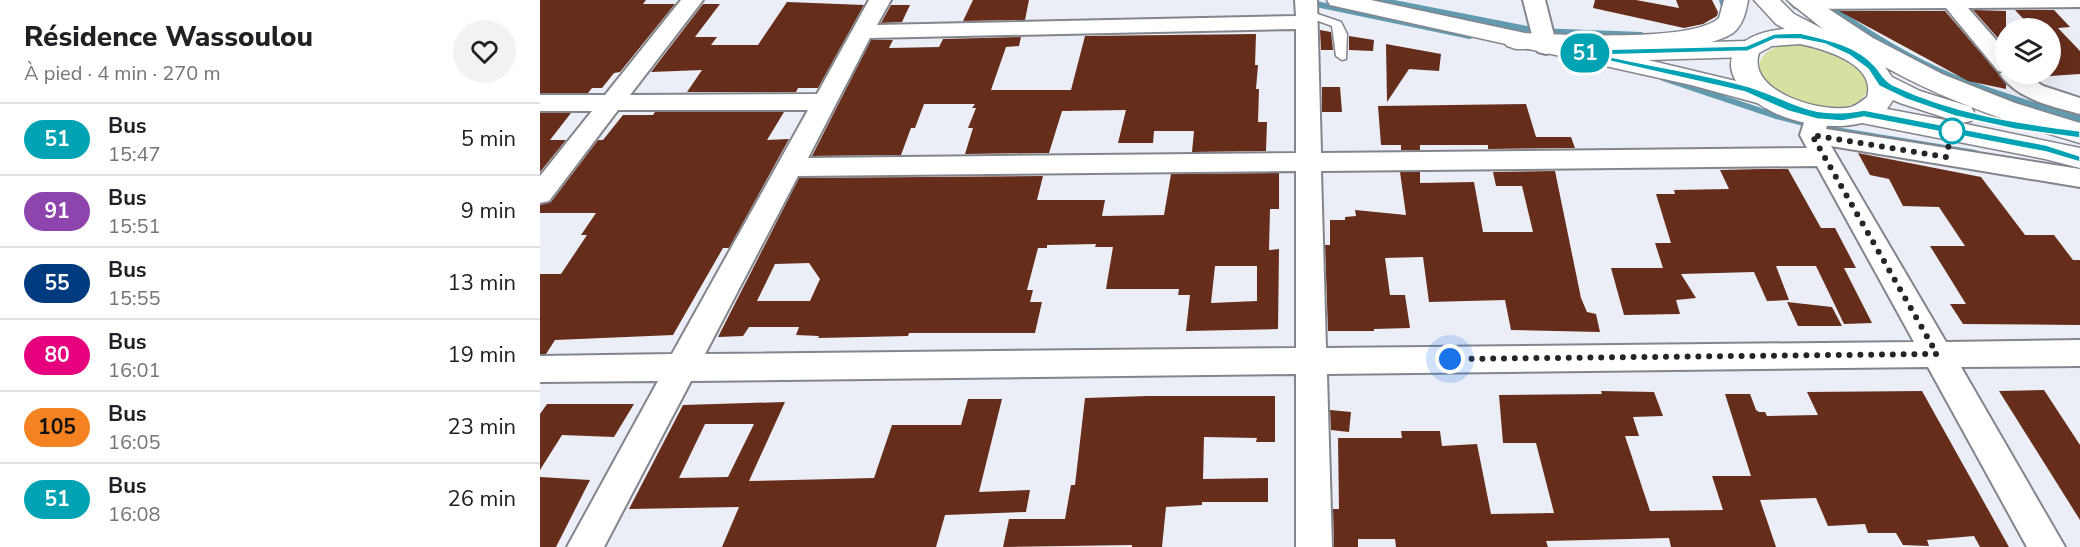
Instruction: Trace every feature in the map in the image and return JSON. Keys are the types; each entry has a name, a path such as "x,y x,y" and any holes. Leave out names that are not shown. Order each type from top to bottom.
{"main road":[{"path":"1339,0 1516,41 1545,44 1657,41 1706,36 1722,29 1733,17 1736,0"},
{"path":"1744,0 1751,46 1743,59 1745,72 1754,85 1768,97"},
{"path":"1766,0 1785,19 1853,53 1871,67 1882,83 1910,97 1959,113 2014,126 2080,153"},
{"path":"1800,1 1868,47 1920,75 2042,123 2080,153"},
{"path":"1578,53 1751,46 1774,37 1800,36 1828,42"},
{"path":"1545,44 1768,97 1791,109 1818,136 1842,118 1864,114 2046,149 2080,153"},
{"path":"1864,114 1877,106 1883,95 1882,83"}],"street":[{"path":"540,194 692,0"},
{"path":"585,547 880,0"},
{"path":"1534,0 1545,44"},
{"path":"1800,1 2080,1"},
{"path":"1950,1 1995,53"},
{"path":"863,32 1114,16 1306,12 1314,547"},
{"path":"2021,84 2044,96 2080,106"},
{"path":"540,103 825,102"},
{"path":"790,166 1308,161 1818,136 2080,153"},
{"path":"1818,136 1937,354 2047,547"},
{"path":"540,369 2080,353"}],"lane":[{"path":"1306,12 1337,23 1341,30 1342,56"}],"green space":[{"path":"1786,44 1820,48 1845,57 1862,71 1867,80 1868,88 1865,96 1850,106 1827,108 1804,104 1784,95 1766,81 1760,64 1763,57 1771,50"}],"building":[{"path":"540,0 646,0 643,4 675,4 620,72 614,73 602,88 592,88 588,93 540,93"},
{"path":"973,0 1029,0 1025,20 963,21"},
{"path":"1595,0 1636,0 1679,8 1676,0 1712,0 1718,12 1717,16 1703,24 1684,28 1593,8"},
{"path":"787,2 864,5 818,88 798,88 796,92 687,92 702,70 651,72 703,4 720,4 695,37 717,37 711,45 758,45"},
{"path":"891,5 910,5 902,22 881,23"},
{"path":"1973,10 2006,11 2006,18 1995,18 1995,35"},
{"path":"2015,10 2054,10 2070,27 2061,28 2061,18 2023,18"},
{"path":"1839,11 1945,11 1995,69 1995,84 2006,84 2006,89 1968,81"},
{"path":"1320,30 1331,32 1333,50 1321,50"},
{"path":"2061,31 2080,51 2080,74 2061,75"},
{"path":"1256,34 1258,122 1267,122 1266,151 1192,152 1194,131 1154,131 1153,143 1118,143 1126,110 1062,111 1049,153 965,154 973,128 968,128 976,108 972,108 975,104 924,104 915,128 911,128 901,155 812,156 871,40 893,40 889,48 939,47 943,39 1021,37 1019,46 1006,47 991,90 1071,90 1085,36"},
{"path":"1349,36 1374,40 1373,51 1349,50"},
{"path":"1386,44 1441,54 1439,71 1409,69 1387,102"},
{"path":"1322,87 1340,87 1342,112 1322,112"},
{"path":"1526,104 1536,137 1571,137 1575,148 1488,149 1488,145 1420,145 1420,150 1401,150 1401,145 1381,145 1378,106"},
{"path":"655,112 784,112 767,140 789,139 729,248 723,248 673,335 555,340 546,354 540,354 540,274 561,274 587,235 581,235 596,213 540,213 540,205 551,202 598,140 603,140 623,115 653,115"},
{"path":"540,113 571,113 550,140 566,140 540,172"},
{"path":"1858,153 1981,177 2025,235 2054,235 2073,260 2080,260 2080,325 1963,324 1950,304 1966,304 1930,246 1965,246 1939,207 1903,206 1889,179 1870,175"},
{"path":"1788,169 1821,228 1835,228 1856,268 1844,268 1872,323 1844,324 1816,266 1776,266 1789,300 1767,301 1754,272 1681,274 1696,298 1676,300 1680,314 1624,315 1611,268 1663,268 1655,243 1671,243 1656,194 1675,194 1674,190 1729,189 1720,170"},
{"path":"1555,171 1581,298 1587,312 1596,314 1600,332 1511,330 1505,300 1429,302 1423,257 1385,258 1390,295 1405,295 1410,328 1328,331 1325,245 1330,245 1330,220 1345,220 1345,217 1356,216 1355,210 1406,215 1400,172 1420,172 1420,183 1474,182 1483,232 1533,232 1522,186 1496,186 1493,172"},
{"path":"1279,173 1279,209 1270,209 1269,250 1279,249 1278,329 1186,331 1190,295 1178,295 1179,289 1106,289 1113,247 1095,247 1096,244 1047,245 1047,248 1038,248 1027,290 1033,290 1030,302 1042,302 1035,333 909,333 908,336 818,338 819,336 796,335 799,327 749,327 743,336 718,337 799,178 1043,176 1037,200 1105,200 1102,216 1164,215 1171,174","holes":["809,263 820,279 810,301 757,301 775,264","1215,266 1257,266 1257,301 1211,303"]},
{"path":"1787,302 1832,307 1842,326 1798,326"},
{"path":"2044,390 2080,445 2080,520 1999,391"},
{"path":"1601,391 1654,392 1663,416 1633,417 1639,436 1625,436 1650,511 1723,510 1712,476 1751,476 1725,394 1750,394 1756,410 1765,412 1767,416 1818,415 1807,392 1922,391 2009,547 1980,547 1974,536 1927,540 1929,546 1903,545 1896,533 1868,533 1865,524 1828,526 1816,498 1760,500 1776,547 1671,547 1669,538 1546,541 1548,547 1396,547 1395,539 1358,539 1358,547 1334,547 1333,509 1339,509 1338,438 1402,438 1401,431 1440,431 1442,446 1477,444 1491,514 1554,513 1536,443 1503,443 1499,395 1602,394"},
{"path":"1275,396 1275,442 1256,442 1257,438 1204,437 1203,479 1268,478 1268,502 1202,502 1202,505 1166,507 1162,547 1132,547 1132,545 1003,547 1009,519 1065,519 1071,485 1075,485 1085,398"},
{"path":"968,399 1002,399 979,492 1030,490 1026,512 945,515 936,547 722,547 739,507 629,509 683,405 785,402 749,481 874,478 892,425 961,425","holes":["705,424 754,424 728,477 679,478"]},
{"path":"547,404 634,404 614,437 562,435 540,470 540,414"},
{"path":"1330,410 1351,412 1349,432 1331,430"},
{"path":"540,477 590,480 556,547 540,547"}],"waterway":[{"path":"1297,0 1470,36"},
{"path":"1379,0 1537,31 1641,35"},
{"path":"1722,0 1726,12"},
{"path":"1821,0 1884,42 1935,69 1984,89 2080,119"},
{"path":"1663,78 1776,116 1823,128 1975,153"}],"bus line":[{"name":"51","path":"2080,134 2014,126 1959,113 1910,97 1882,83 1871,67 1853,53 1828,42 1800,36 1774,37 1754,44 1748,49 1578,53 1748,90 1791,109 1817,116 1842,118 1864,114 2046,149 2080,158"}],"route":[{"path":"1450,359 1937,354 1812,135 1946,157 1952,131"}]}
